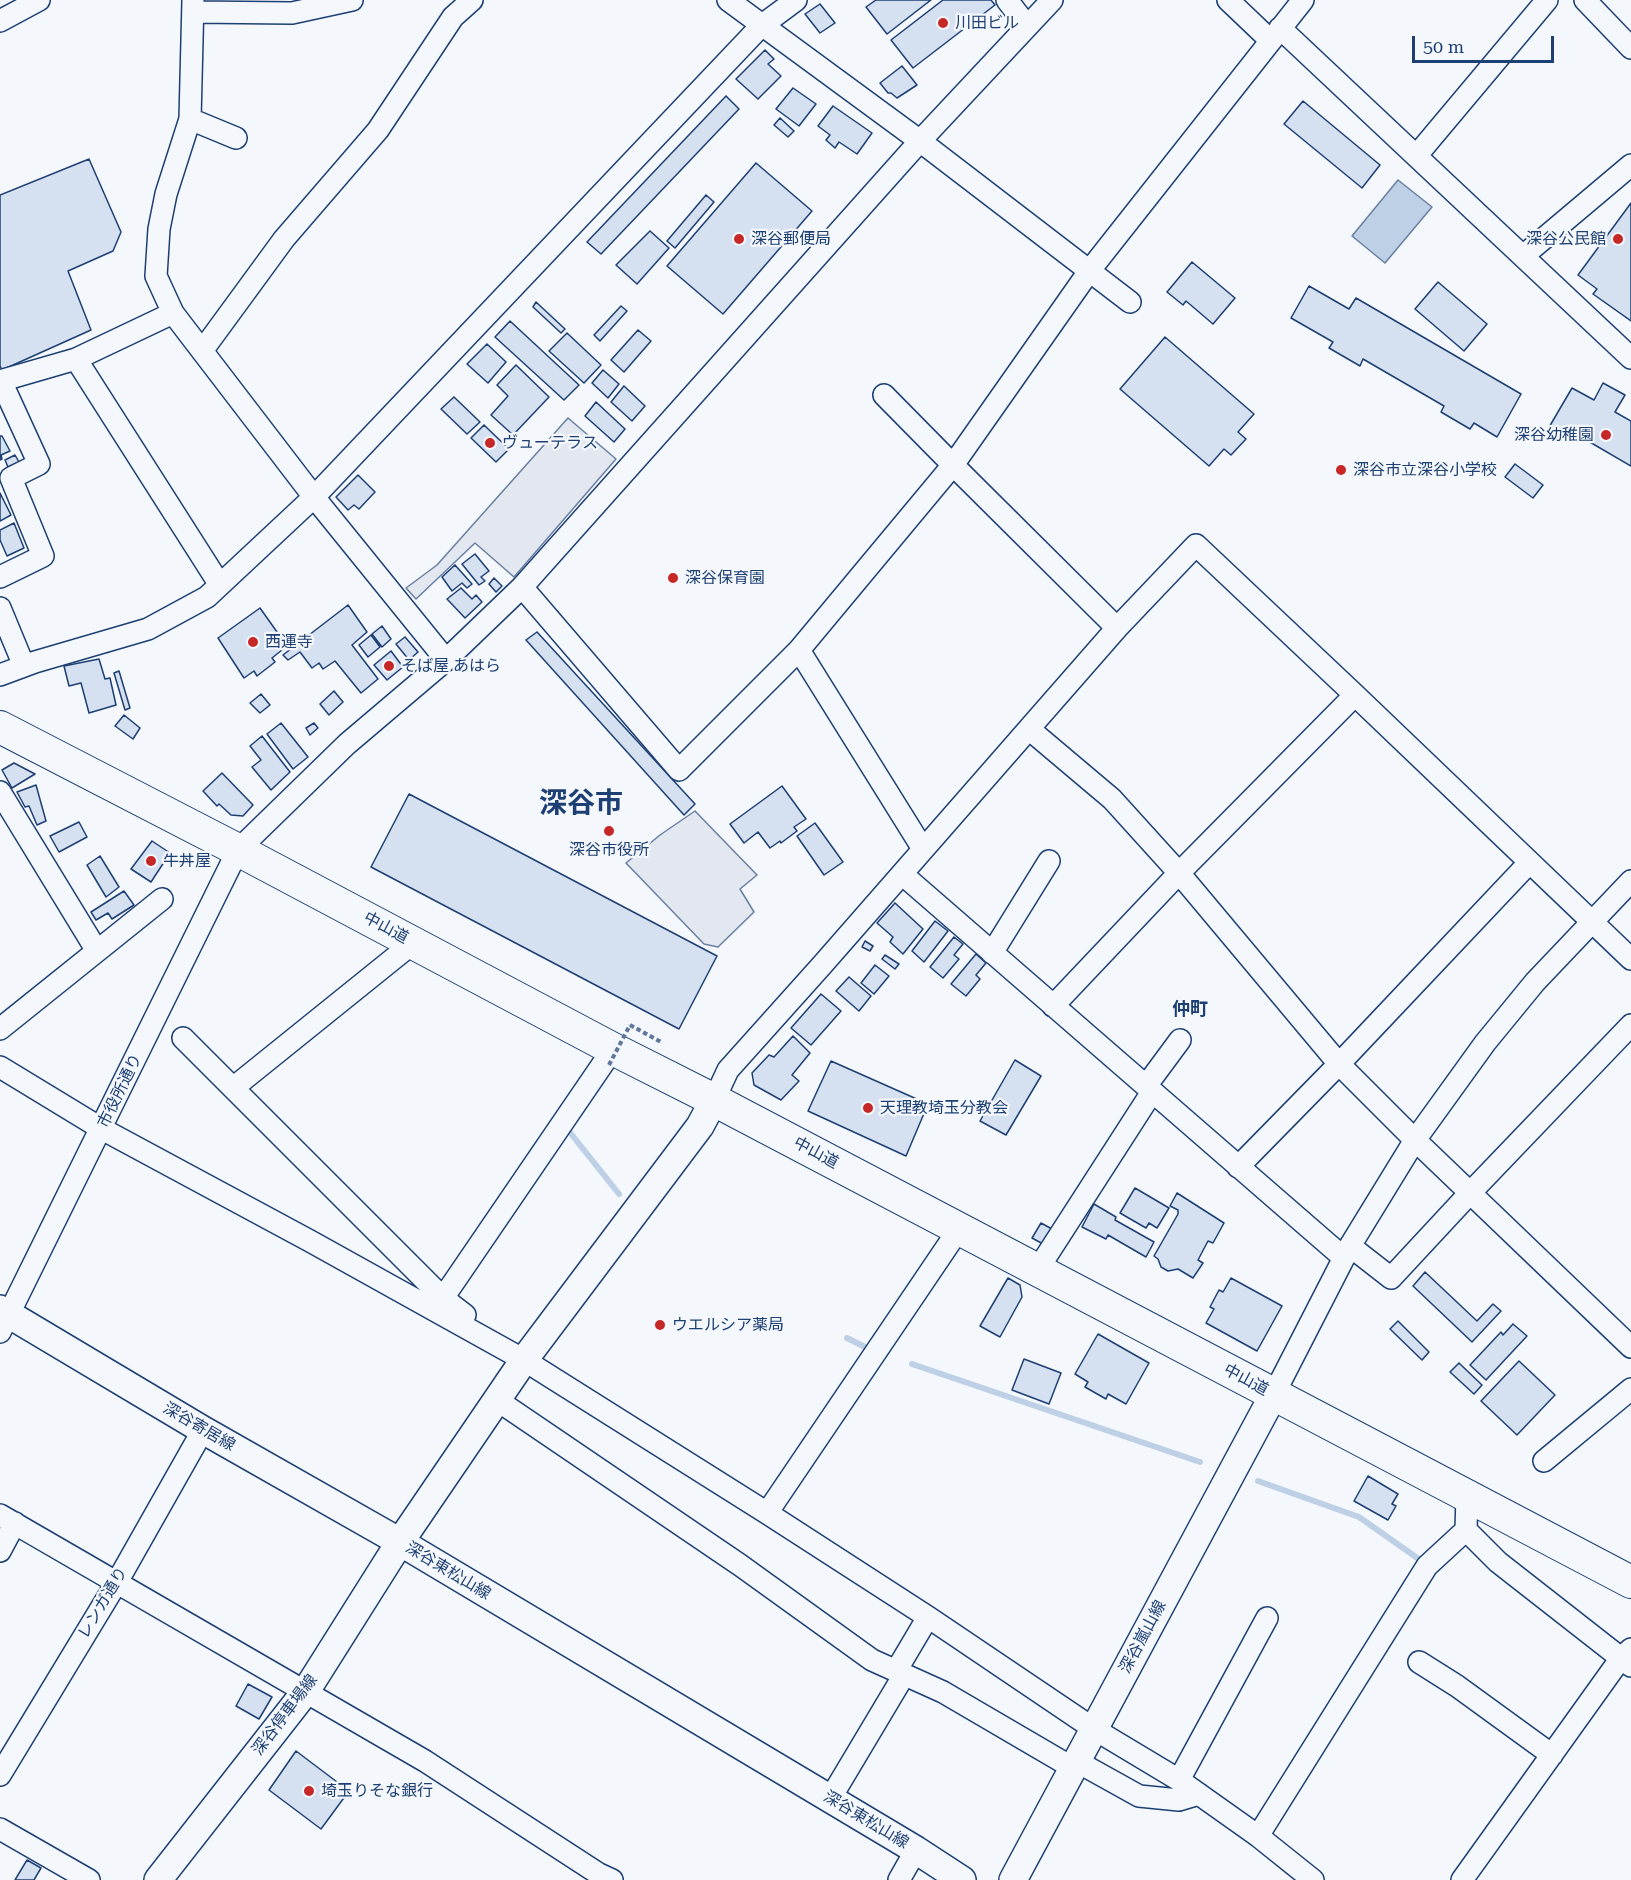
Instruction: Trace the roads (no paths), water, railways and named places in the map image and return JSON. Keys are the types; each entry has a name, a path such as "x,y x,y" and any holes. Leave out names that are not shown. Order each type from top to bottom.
{"highway":[{"name":"中山道","path":"0,727 617,1047 1631,1582"}],"main road":[{"name":"深谷東松山線","path":"714,1100 700,1126 524,1360 400,1542 916,1850 962,1880"},
{"name":"深谷寄居線","path":"3,1319 400,1542"},
{"name":"深谷嵐山線","path":"1013,1880 1274,1394"},
{"name":"深谷停車場線","path":"158,1880 306,1691 400,1542"}],"street":[{"path":"0,21 39,0"},
{"path":"352,0 292,13 193,6 190,119 166,194 159,229 156,276 173,313 314,497 446,660"},
{"path":"202,351 284,239 378,130 453,17 472,0"},
{"path":"728,0 920,141 1130,302"},
{"path":"0,675 148,629 207,597 314,497 761,26 796,0"},
{"path":"1007,0 1027,26"},
{"name":"市役所通り","path":"3,1319 102,1128 238,850 347,744 446,660 522,587 920,141 1052,0"},
{"path":"1228,0 1275,34 1417,155 1631,358"},
{"path":"522,587 679,770 799,650 952,465 1090,270 1303,0"},
{"path":"1417,155 1547,0"},
{"path":"1585,0 1631,48"},
{"path":"190,119 236,138"},
{"path":"1523,256 1631,165"},
{"path":"0,577 43,556 11,478 39,465 1,381 76,359 173,313"},
{"path":"76,359 220,585"},
{"path":"885,395 952,465 1117,628"},
{"path":"714,1100 728,1070 1117,628 1196,546 1631,959"},
{"path":"0,608 24,666"},
{"path":"799,650 923,849"},
{"path":"1053,1006 1179,873 1355,695"},
{"path":"1029,729 1112,799 1179,873 1339,1064 1631,1347"},
{"path":"0,792 97,951"},
{"path":"992,953 1049,861"},
{"path":"1238,1167 1529,863"},
{"path":"902,874 1238,1167 1347,1252 1391,1278 1631,1025"},
{"path":"1274,1394 1347,1252 1415,1140 1485,1043 1535,982 1631,881"},
{"path":"0,1029 162,899"},
{"path":"232,1088 413,943"},
{"path":"183,1038 443,1298 524,1360"},
{"path":"1038,1269 1180,1040"},
{"path":"443,1298 617,1047"},
{"path":"0,1067 102,1128 524,1360 928,1617 1094,1730 1179,1780 1258,1836 1313,1880"},
{"path":"767,1513 958,1228"},
{"path":"1544,1461 1631,1389"},
{"path":"497,1400 740,1565 872,1660 944,1692 1074,1765 1139,1796 1179,1800 1199,1794"},
{"name":"レンガ通り","path":"0,1775 117,1582 203,1430"},
{"path":"1258,1836 1427,1566 1466,1530 1467,1495"},
{"path":"0,1551 7,1519 425,1761 599,1874 612,1880"},
{"path":"1462,1880 1552,1755 1628,1658 1498,1562 1466,1530"},
{"path":"830,1799 900,1673 928,1617"},
{"path":"1179,1780 1267,1618"},
{"path":"1419,1662 1457,1686 1552,1755"},
{"path":"0,1829 89,1880"},
{"path":"899,1880 916,1850"}],"water":[{"path":"1398,180 1432,207 1385,263 1352,236"}],"waterway":[{"path":"568,1130 619,1194"},
{"path":"847,1338 869,1349"},
{"path":"912,1364 1200,1462"},
{"path":"1258,1481 1359,1517 1423,1562"}],"place":[{"name":"川田ビル","path":"943,23"},
{"name":"深谷郵便局","path":"739,239"},
{"name":"深谷公民館","path":"1618,239"},
{"name":"深谷幼稚園","path":"1606,435"},
{"name":"ヴューテラス","path":"490,443"},
{"name":"深谷市立深谷小学校","path":"1341,470"},
{"name":"深谷保育園","path":"673,578"},
{"name":"西運寺","path":"253,642"},
{"name":"そば屋 あはら","path":"389,666"},
{"name":"深谷市役所","path":"609,831"},
{"name":"牛丼屋","path":"151,861"},
{"name":"天理教埼玉分教会","path":"868,1108"},
{"name":"ウエルシア薬局","path":"660,1325"},
{"name":"埼玉りそな銀行","path":"309,1791"}],"district":[{"name":"深谷市","path":"581,804"},
{"name":"仲町","path":"1190,1010"}]}
